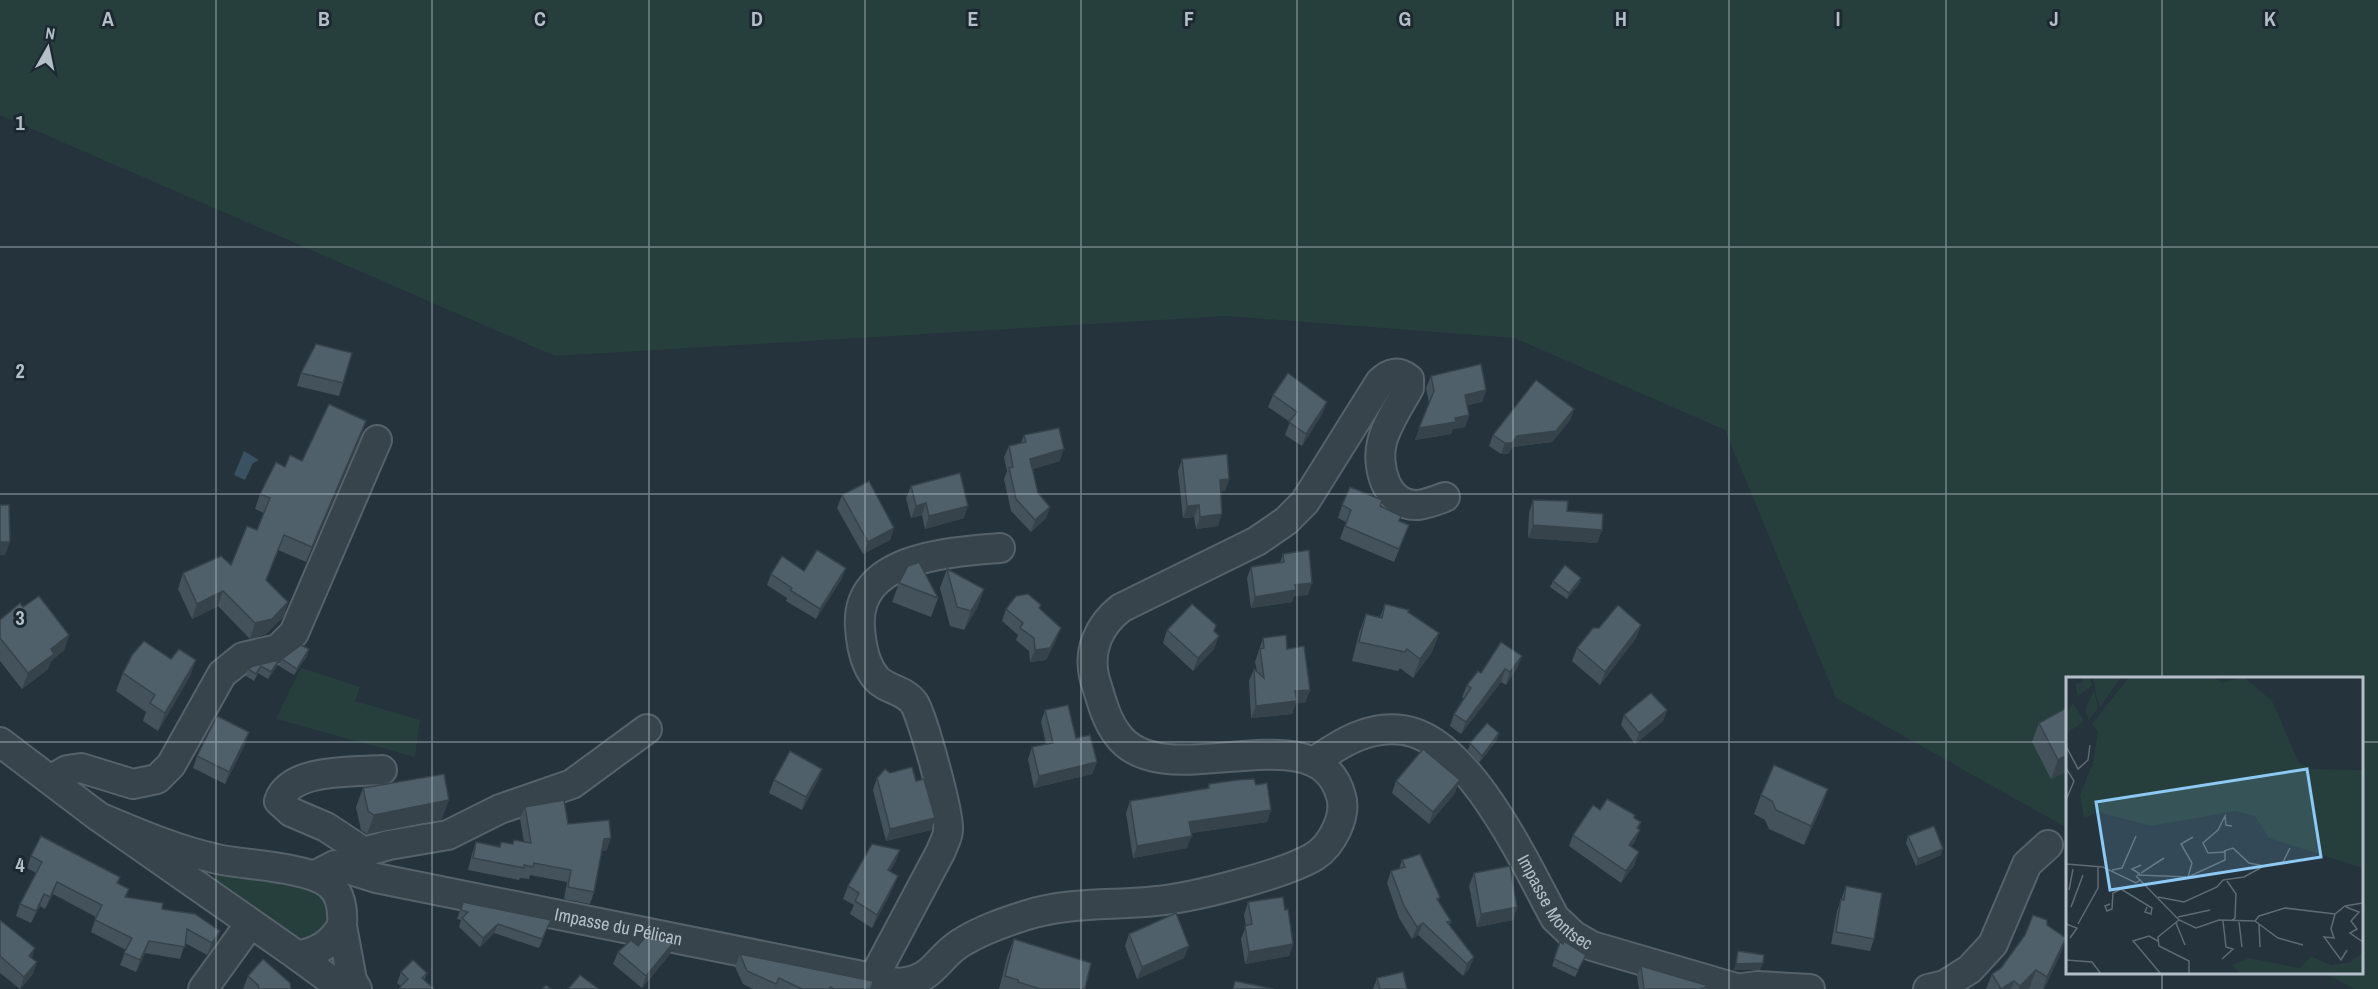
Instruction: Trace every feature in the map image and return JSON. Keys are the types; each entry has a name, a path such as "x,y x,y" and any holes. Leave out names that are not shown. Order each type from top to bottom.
{"street":[{"path":"1315,761 1295,755 1168,760 1136,751 1118,736 1106,714 1094,675 1093,654 1097,637 1105,620 1121,608 1257,541 1286,521 1305,502 1380,382 1387,375 1398,373 1406,376 1409,379 1409,388 1382,440 1379,460 1383,478 1392,494 1407,504 1419,505 1445,497"},
{"path":"52,779 68,770 81,768 133,784 157,779 171,765 222,674 243,657 278,649 294,633 377,440"},
{"path":"874,977 940,851 948,831 919,713 906,695 876,678 861,644 860,602 869,586 895,568 950,552 1000,548"},
{"path":"338,896 359,865 389,844 448,835 501,809 572,784 647,729"},
{"name":"Impasse Montsec","path":"1315,761 1349,738 1388,729 1406,730 1428,740 1460,765 1480,788 1555,918 1573,935 1592,946 1736,989 1758,986 1810,989"},
{"path":"0,742 52,779 99,817 343,989"},
{"name":"Impasse du Pélican","path":"311,875 335,865 359,865 897,983 915,982 935,968 962,942 994,926 1039,912 1171,900 1297,865 1317,855 1331,840 1342,809 1341,795 1326,771 1315,761"},
{"path":"359,865 326,827 291,812 279,801 283,792 300,779 315,775 382,770"},
{"path":"99,817 140,834 216,859 311,875"},
{"path":"140,834 278,859 329,884 338,896 352,980 357,989"},
{"path":"1928,989 1945,985 1970,969 1993,944 2027,864 2048,845"},
{"path":"204,890 203,875 216,859"},
{"path":"203,989 250,924"},
{"path":"298,956 318,951 332,941 342,926"}],"green space":[{"path":"0,0 2378,0 2378,989 2355,989 2326,974 2363,974 2363,677 2066,677 2066,827 1836,698 1725,430 1514,338 1226,316 555,356 0,115"},
{"path":"301,668 360,687 355,701 420,720 415,757 276,719"},
{"path":"219,871 316,889 328,901 329,918 323,934 306,939 295,937 215,881"}],"water":[{"path":"244,451 259,460 253,463 245,480 234,475"}],"building":[{"path":"316,344 352,353 343,383 301,373"},
{"path":"1481,364 1486,390 1465,395 1469,415 1455,418 1456,422 1419,428 1434,391 1431,376"},
{"path":"1288,373 1327,402 1306,434 1289,422 1297,412 1273,395"},
{"path":"1536,380 1574,409 1556,431 1517,436 1512,443 1505,443 1493,435"},
{"path":"329,404 366,421 312,547 284,535 266,580 288,602 272,619 255,623 223,591 197,604 183,573 221,556 231,565 247,526 257,530 270,498 260,494 276,462 285,467 290,455 302,461"},
{"path":"1059,428 1064,449 1030,459 1038,493 1050,507 1035,520 1016,499 1009,468 1013,467 1009,446 1026,442 1024,435"},
{"path":"1227,454 1229,479 1220,480 1222,514 1200,517 1199,505 1187,506 1182,459"},
{"path":"960,473 968,506 929,516 926,503 916,506 911,486"},
{"path":"869,481 894,528 868,542 842,495"},
{"path":"1350,487 1382,500 1380,506 1401,516 1399,521 1409,525 1399,549 1345,526 1351,510 1342,505"},
{"path":"1533,500 1568,501 1567,511 1603,514 1602,530 1533,525"},
{"path":"0,505 9,505 10,542 0,542"},
{"path":"817,550 846,568 820,609 790,590 792,588 771,574 782,556 804,571"},
{"path":"1309,550 1312,583 1295,585 1296,590 1255,597 1251,567 1284,562 1283,554"},
{"path":"919,562 938,598 899,583 908,566"},
{"path":"1565,565 1581,578 1569,593 1553,581"},
{"path":"947,569 984,589 971,611 957,607"},
{"path":"1028,594 1041,605 1039,608 1061,628 1050,648 1035,650 1034,638 1020,628 1023,623 1006,609 1016,596"},
{"path":"39,596 69,635 51,649 54,654 28,673 0,638 0,620 20,603 23,607"},
{"path":"1192,604 1216,625 1214,631 1219,636 1198,658 1167,630"},
{"path":"1385,604 1409,610 1408,612 1439,633 1420,659 1407,649 1405,652 1359,642 1366,614 1382,618"},
{"path":"1618,605 1641,625 1605,672 1577,648 1593,628 1599,628"},
{"path":"1286,635 1287,649 1304,646 1310,690 1295,691 1297,701 1256,706 1254,669 1264,678 1260,649 1264,648 1263,638"},
{"path":"144,641 171,659 179,649 196,660 165,713 150,703 155,695 123,673 132,655"},
{"path":"1501,642 1522,656 1510,672 1505,669 1466,722 1454,714 1471,688 1467,685 1478,671 1481,673"},
{"path":"301,645 309,649 297,669 282,659"},
{"path":"279,660 271,672 261,666 256,674 248,669 253,666"},
{"path":"1651,693 1667,710 1639,733 1624,715"},
{"path":"1068,705 1076,738 1090,735 1097,762 1039,776 1032,747 1053,743 1045,710"},
{"path":"2066,706 2066,756 2058,760 2039,723"},
{"path":"217,716 249,732 229,772 197,756"},
{"path":"1487,723 1499,733 1482,756 1470,743"},
{"path":"1423,749 1460,780 1433,812 1396,781"},
{"path":"790,751 822,769 806,797 774,780"},
{"path":"1774,765 1828,789 1811,826 1776,810 1772,801 1761,795"},
{"path":"912,767 916,781 924,779 935,818 890,829 877,778 885,769 890,773"},
{"path":"444,774 449,800 374,815 368,811 363,788"},
{"path":"1254,779 1256,785 1267,783 1271,810 1189,822 1192,836 1137,846 1130,801 1209,788 1209,784"},
{"path":"1607,799 1635,815 1634,818 1641,822 1637,828 1640,830 1629,845 1639,852 1626,871 1573,835 1593,805 1600,810"},
{"path":"564,800 568,824 609,820 611,838 604,839 594,892 568,887 571,870 534,863 533,867 524,865 524,868 473,858 476,842 500,847 501,842 513,844 514,840 531,843 525,807"},
{"path":"1934,826 1943,849 1918,859 1908,836"},
{"path":"41,836 120,877 117,883 129,889 125,897 163,903 162,909 195,914 220,931 212,943 187,929 185,947 149,941 140,960 124,953 132,938 95,920 102,905 57,882 50,897 44,894 36,911 20,904 42,862 31,856"},
{"path":"872,844 900,850 888,870 898,876 877,915 855,901 859,893 848,886"},
{"path":"1420,854 1440,897 1437,899 1451,921 1447,922 1474,957 1467,964 1423,923 1417,927 1404,906 1391,871 1405,867 1402,860"},
{"path":"1510,866 1517,907 1481,914 1474,873"},
{"path":"1846,886 1882,893 1874,939 1836,932 1841,899 1844,900"},
{"path":"1283,897 1285,910 1288,909 1293,944 1249,952 1245,926 1252,924 1248,902"},
{"path":"463,902 551,920 542,939 498,924 483,938 462,918 468,912 461,910"},
{"path":"1176,913 1189,946 1142,967 1129,934"},
{"path":"2033,915 2047,920 2047,925 2066,938 2047,977 2036,970 2020,986 2014,981 2001,989 1992,974 2001,968 2025,935"},
{"path":"0,920 35,948 29,956 37,962 24,977 0,956"},
{"path":"646,936 674,942 646,976 618,952 631,940 638,946"},
{"path":"1014,939 1091,963 1085,989 1040,989 1005,976"},
{"path":"1564,941 1586,955 1578,970 1554,959 1560,942 1563,944"},
{"path":"1738,951 1764,955 1763,963 1736,964"},
{"path":"740,954 873,981 871,989 834,989 830,987 829,989 802,989 779,978 776,984 747,971"},
{"path":"263,959 290,983 291,989 259,989 258,985 248,976"},
{"path":"413,960 427,973 422,978 434,989 401,989 400,987 408,979 401,972"},
{"path":"1641,966 1709,986 1700,989 1644,989"},
{"path":"1403,972 1407,989 1380,989 1377,978"},
{"path":"580,975 599,989 568,989"},
{"path":"1235,981 1274,989 1233,989"}]}
